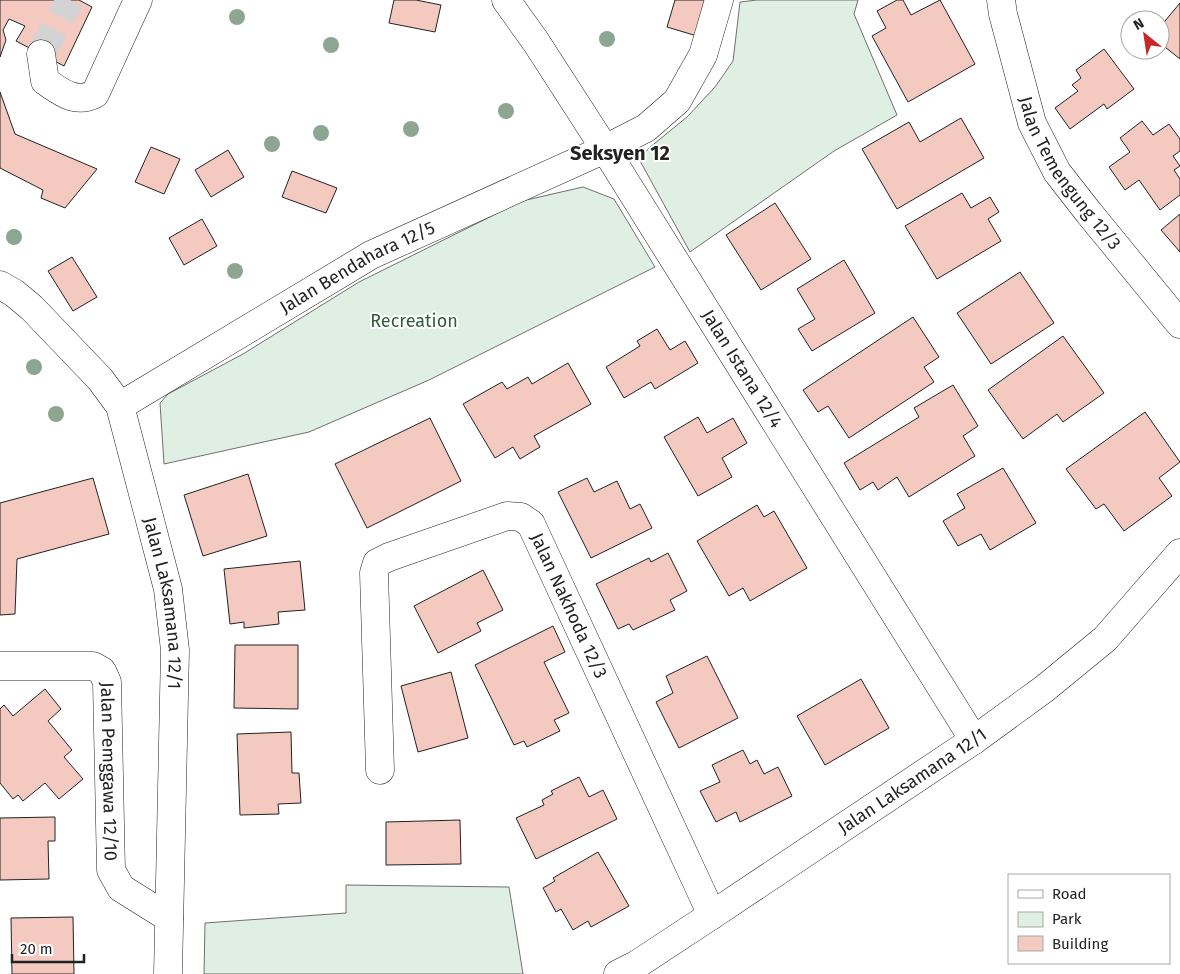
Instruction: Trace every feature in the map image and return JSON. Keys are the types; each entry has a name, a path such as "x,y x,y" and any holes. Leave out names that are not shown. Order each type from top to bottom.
{"street":[{"path":"41,54 44,81 61,92 79,99 86,99 95,94 138,0"},
{"name":"Jalan Istana 12/4","path":"506,0 536,42 605,149 974,740"},
{"name":"Jalan Bendahara 12/5","path":"120,406 371,255 605,149 646,128 677,101 703,55 718,0"},
{"name":"Jalan Temengung 12/3","path":"1001,0 1032,123 1057,172 1180,324"},
{"name":"Jalan Laksamana 12/1","path":"0,285 14,293 32,308 100,379 120,406 168,589 175,650 168,974"},
{"name":"Jalan Nakhoda 12/3","path":"380,770 374,573 377,563 389,557 507,516 521,517 531,524 712,915"},
{"name":"Jalan Laksamana 12/1","path":"618,974 636,965 974,740 1044,689 1105,639 1180,553"},
{"name":"Jalan Pemggawa 12/10","path":"0,666 93,666 102,671 107,682 111,870 121,888 169,918"}],"green space":[{"path":"757,0 858,0 854,14 897,115 834,151 690,252 639,159 649,148 687,117 715,87 733,61 740,2"},
{"name":"Recreation","path":"583,187 614,199 655,267 429,380 309,432 164,464 160,403 168,394 243,354 359,282 522,201"},
{"path":"346,885 509,887 523,974 204,974 205,923 346,913"}],"building":[{"path":"0,0 79,0 92,7 64,66 16,41 25,26 9,19 3,30 6,40 0,57"},
{"path":"394,0 416,0 441,5 435,32 389,23"},
{"path":"675,0 707,0 697,36 667,27"},
{"path":"897,0 903,0 911,15 940,0 975,64 908,102 872,36 886,28 877,11"},
{"path":"1180,3 1180,59 1170,51 1170,15"},
{"path":"1104,49 1134,89 1107,109 1104,104 1070,129 1055,108 1078,91 1072,85 1081,78 1076,70"},
{"path":"0,92 15,134 97,169 65,208 41,198 43,190 0,168"},
{"path":"961,118 984,158 897,209 862,149 909,122 920,142"},
{"path":"1142,121 1153,135 1169,124 1180,139 1180,151 1173,156 1180,166 1174,170 1180,179 1180,195 1160,210 1139,180 1125,190 1109,167 1130,152 1120,138"},
{"path":"151,147 180,159 164,194 135,182"},
{"path":"228,150 244,177 211,197 195,170"},
{"path":"292,171 337,188 326,213 282,197"},
{"path":"962,193 971,208 990,197 999,212 988,219 1001,241 937,279 905,226"},
{"path":"775,203 811,259 761,290 726,235"},
{"path":"1180,214 1180,252 1161,230"},
{"path":"202,219 217,246 184,265 169,238"},
{"path":"72,257 97,297 73,311 48,271"},
{"path":"844,260 875,313 812,351 798,329 815,319 797,289"},
{"path":"1020,272 1054,323 991,364 957,313"},
{"path":"913,317 939,357 924,367 934,382 849,438 828,406 818,412 803,390"},
{"path":"657,329 670,350 685,341 698,363 655,389 651,382 624,398 606,367 640,346 637,341"},
{"path":"1063,336 1104,393 1063,422 1057,414 1023,439 988,390"},
{"path":"568,363 591,404 534,436 540,447 520,459 513,447 495,458 463,404 502,382 507,389 528,377 532,384"},
{"path":"953,385 978,426 963,436 975,456 909,497 897,477 878,490 873,482 860,490 844,463 919,417 914,408"},
{"path":"1145,412 1180,462 1159,478 1172,496 1124,531 1104,504 1096,509 1066,469"},
{"path":"698,417 707,433 733,418 747,443 722,458 732,477 698,496 664,437"},
{"path":"430,418 461,481 367,528 335,464"},
{"path":"1003,468 1036,523 990,550 981,534 958,546 943,521 965,508 957,494"},
{"path":"248,474 267,536 203,556 184,495"},
{"path":"93,478 109,534 17,559 15,614 0,615 0,503"},
{"path":"587,478 594,492 617,481 630,509 640,504 652,528 591,558 558,492"},
{"path":"757,505 764,517 774,511 807,568 750,601 743,588 729,596 697,541"},
{"path":"668,553 687,591 670,600 675,610 633,630 629,624 618,629 596,584 649,558 651,562"},
{"path":"300,561 305,610 278,612 279,624 244,628 244,622 230,624 224,569"},
{"path":"483,570 503,610 477,623 481,631 438,653 414,606"},
{"path":"553,626 565,652 544,662 569,713 554,720 560,731 527,747 524,741 514,745 475,665"},
{"path":"235,645 298,645 298,709 234,708"},
{"path":"707,656 738,718 679,748 656,702 673,693 666,676"},
{"path":"451,672 468,738 418,752 401,686"},
{"path":"861,679 889,728 825,765 797,716"},
{"path":"45,689 61,709 48,721 72,750 64,757 83,779 59,799 45,783 23,801 18,795 13,799 0,783 0,709 4,705 13,716"},
{"path":"291,732 292,773 299,773 301,803 278,804 279,814 240,815 237,734"},
{"path":"743,750 750,764 757,760 764,774 778,767 792,796 740,822 736,812 716,822 700,791 720,782 712,765"},
{"path":"579,777 589,797 603,790 617,819 536,859 516,818 544,805 542,800 553,794 551,791"},
{"path":"55,817 55,841 48,841 49,879 0,880 0,818"},
{"path":"460,820 461,864 386,865 386,822"},
{"path":"598,852 629,906 591,927 588,921 573,930 561,909 556,912 543,888 555,881 553,878"},
{"path":"73,917 74,974 12,974 11,918"}],"tunnel":[{"path":"41,54 70,0"}],"district":[{"name":"Seksyen 12","path":"620,153"}]}
